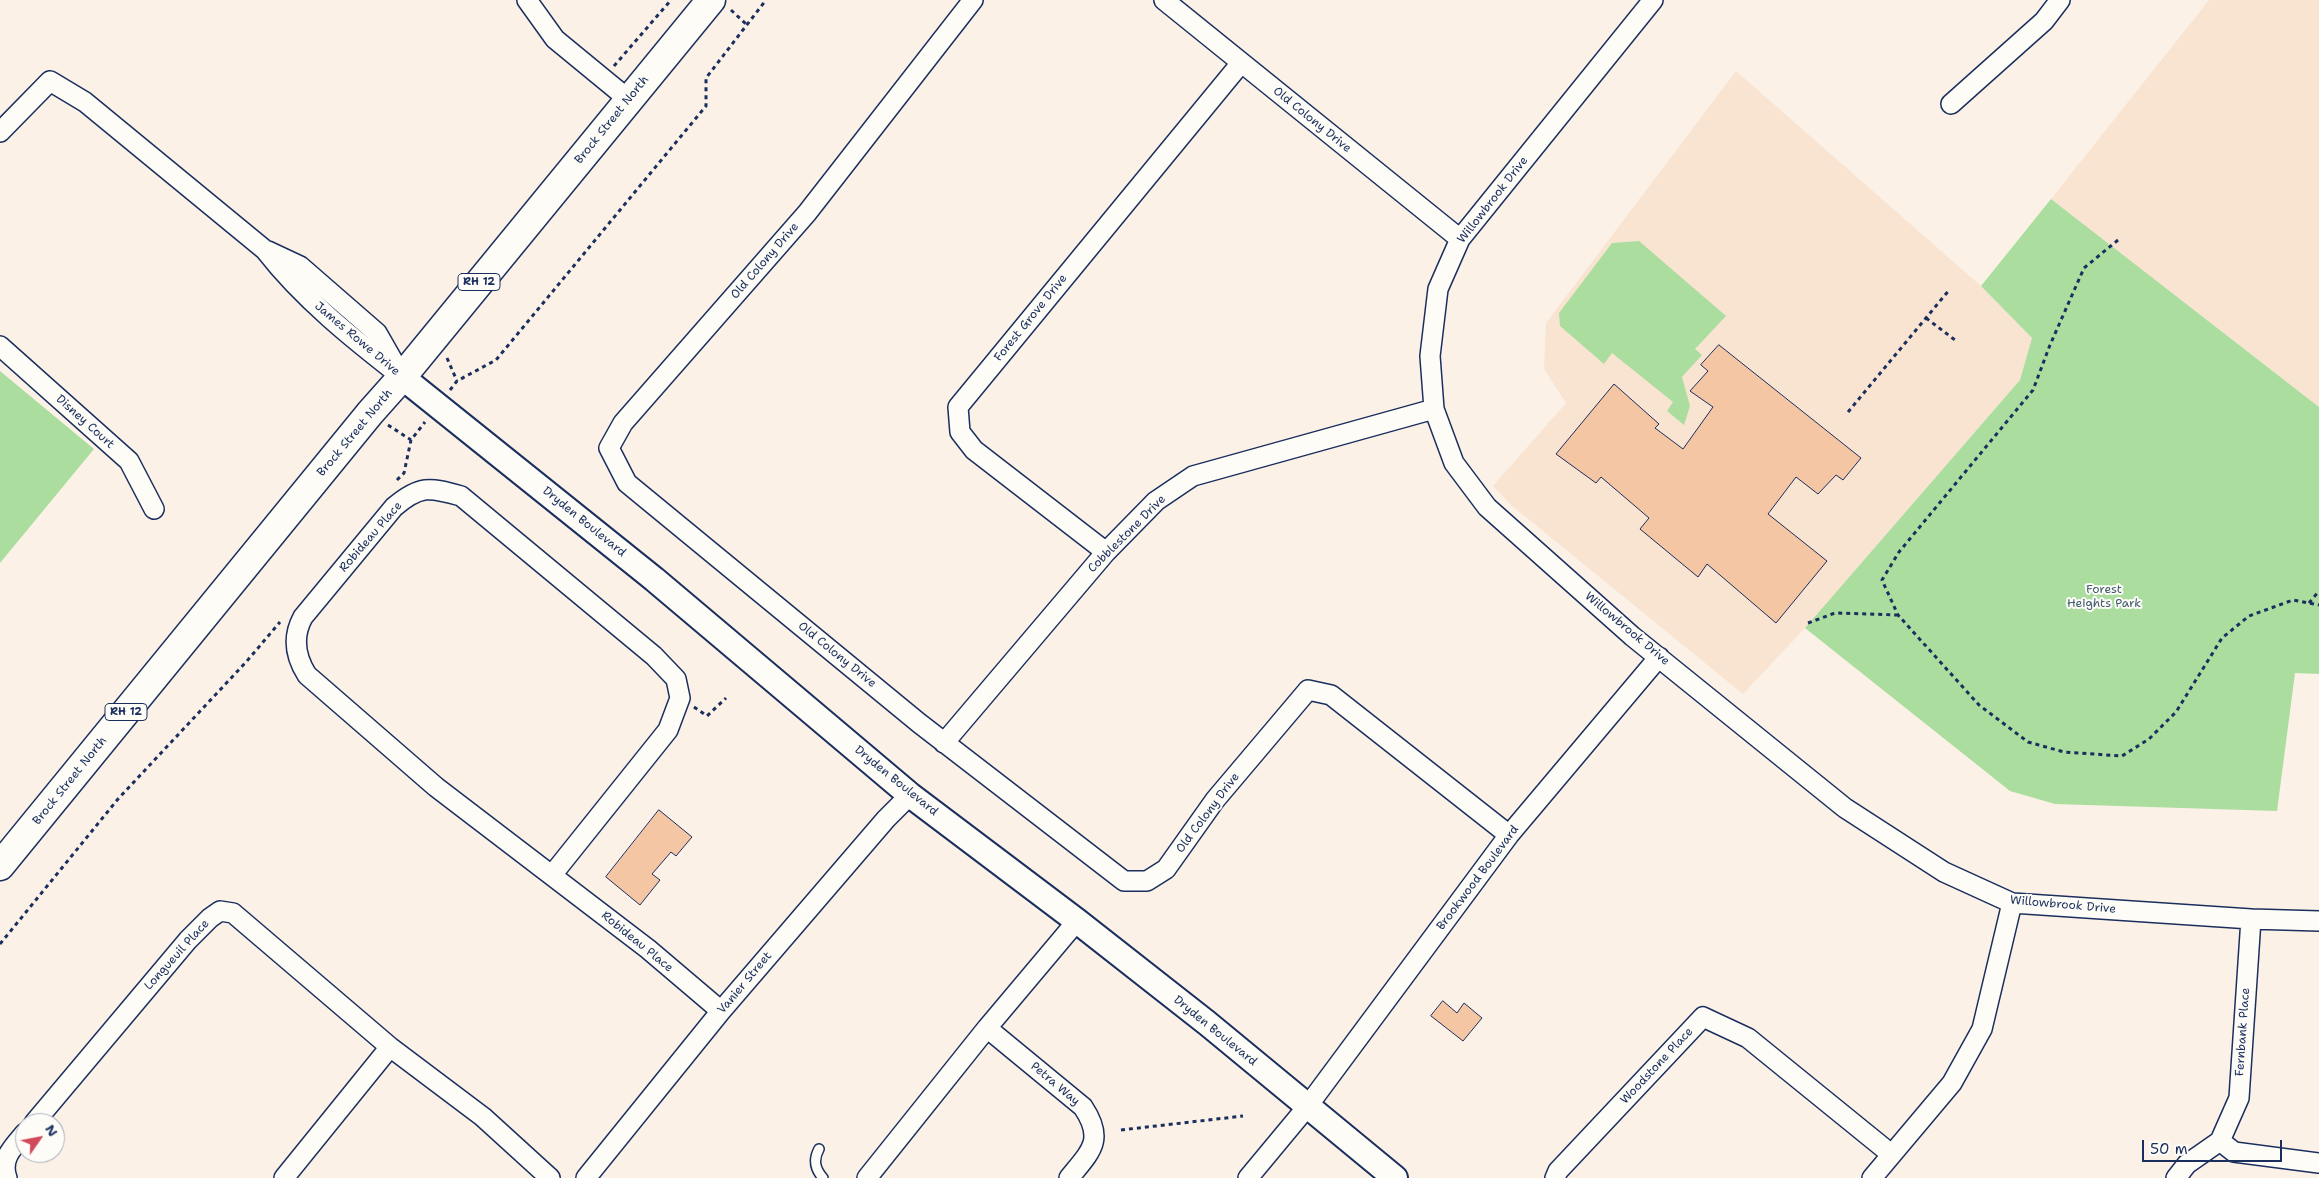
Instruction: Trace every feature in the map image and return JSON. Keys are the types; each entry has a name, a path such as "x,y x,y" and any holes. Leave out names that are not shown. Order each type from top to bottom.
{"main road":[{"name":"Brock Street North","path":"0,866 370,413 402,378 628,99 719,3"}],"street":[{"path":"527,0 555,39 590,70 604,78 628,99"},
{"name":"Old Colony Drive","path":"973,0 807,214 623,423 609,448 627,483 944,743 1124,881 1147,881 1166,869 1215,800 1308,690 1331,695 1509,835"},
{"name":"Old Colony Drive","path":"1164,0 1460,239"},
{"path":"1951,104 2044,21 2060,0"},
{"name":"Willowbrook Drive","path":"1651,1 1460,239 1438,289 1430,356 1434,410 1454,463 1487,508 1659,657 1845,808 1944,872 2012,902 2251,919 2319,921"},
{"name":"Forest Grove Drive","path":"1106,552 974,450 960,432 958,407 1241,63"},
{"name":"James Rowe Drive","path":"0,132 50,81 85,102 265,250 287,278 366,350 402,378"},
{"name":"Disney Court","path":"0,346 129,461 154,508"},
{"name":"Dryden Boulevard","path":"402,378 439,405 654,579 910,795 1077,921 1395,1178"},
{"name":"Cobblestone Drive","path":"944,743 1106,552 1156,501 1193,476 1434,410"},
{"name":"Robideau Place","path":"680,698 676,679 654,656 461,496 438,489 423,488 408,495 394,507 303,617 296,629 296,646 299,662 308,675 436,787 648,949 721,1011"},
{"name":"Brookwood Boulevard","path":"1248,1178 1307,1106 1509,835 1659,657"},
{"path":"552,875 668,730 680,698"},
{"name":"Vanier Street","path":"586,1178 721,1011 886,819 910,795"},
{"path":"1872,1178 1952,1083 1982,1029 2012,902"},
{"name":"Longueuil Place","path":"42,1113 188,940 210,918 220,911 233,914 390,1047 483,1117 550,1178"},
{"name":"Fernbank Place","path":"2220,1141 2239,1098 2251,919"},
{"path":"867,1178 987,1028 1077,921"},
{"name":"Woodstone Place","path":"1555,1178 1558,1172 1702,1017 1748,1038 1891,1154"},
{"name":"Petra Way","path":"987,1028 1083,1107 1093,1122 1095,1142 1069,1178"},
{"path":"284,1178 390,1047"},
{"path":"2176,1178 2187,1164 2220,1141 2234,1152 2319,1163"},
{"path":"7,1178 4,1169 8,1153 15,1145"}],"lane":[{"path":"819,1149 814,1157 817,1172 823,1178"}],"path":[{"path":"604,78 671,0"},
{"path":"391,488 404,473 411,440 456,381 496,360 706,106 706,78 766,0"},
{"path":"719,3 747,25"},
{"path":"2118,240 2084,268 2050,345 2033,390 1899,552 1882,580 1898,615 1979,705 2028,742 2064,752 2122,756 2149,739 2176,712 2222,638 2249,616 2293,600 2319,605"},
{"path":"1848,412 1950,289"},
{"path":"1926,318 1955,340"},
{"path":"2309,603 2319,591"},
{"path":"1808,623 1836,613 1898,615"},
{"path":"0,944 118,799 247,661 284,616"},
{"path":"680,698 707,716 726,698"},
{"path":"1121,1130 1243,1116"}],"shaded area":[{"path":"2209,0 2319,0 2319,407 2051,199"},
{"path":"1736,71 1981,286 2032,338 2020,380 1805,628 1743,694 1511,505 1493,486 1566,403 1544,369 1546,323"}],"green space":[{"name":"Forest Heights Park","path":"2051,199 2319,407 2319,674 2295,673 2277,811 2055,804 2010,791 1805,628 2020,380 2032,338 1981,286"},
{"path":"1639,241 1726,316 1695,349 1702,355 1682,377 1690,406 1684,425 1667,411 1673,402 1612,353 1604,364 1560,326 1559,313 1612,243"},
{"path":"0,371 94,449 0,563"}],"building":[{"path":"1719,345 1861,458 1843,480 1836,475 1818,494 1796,477 1768,514 1827,561 1776,623 1707,564 1698,577 1640,529 1649,518 1601,477 1596,483 1556,454 1614,384 1659,424 1655,428 1683,449 1713,407 1690,391 1708,371 1701,365"},
{"path":"659,810 692,837 676,856 671,852 652,874 660,880 640,905 606,877"},
{"path":"1443,1001 1457,1013 1464,1003 1482,1018 1463,1041 1431,1016"}]}
